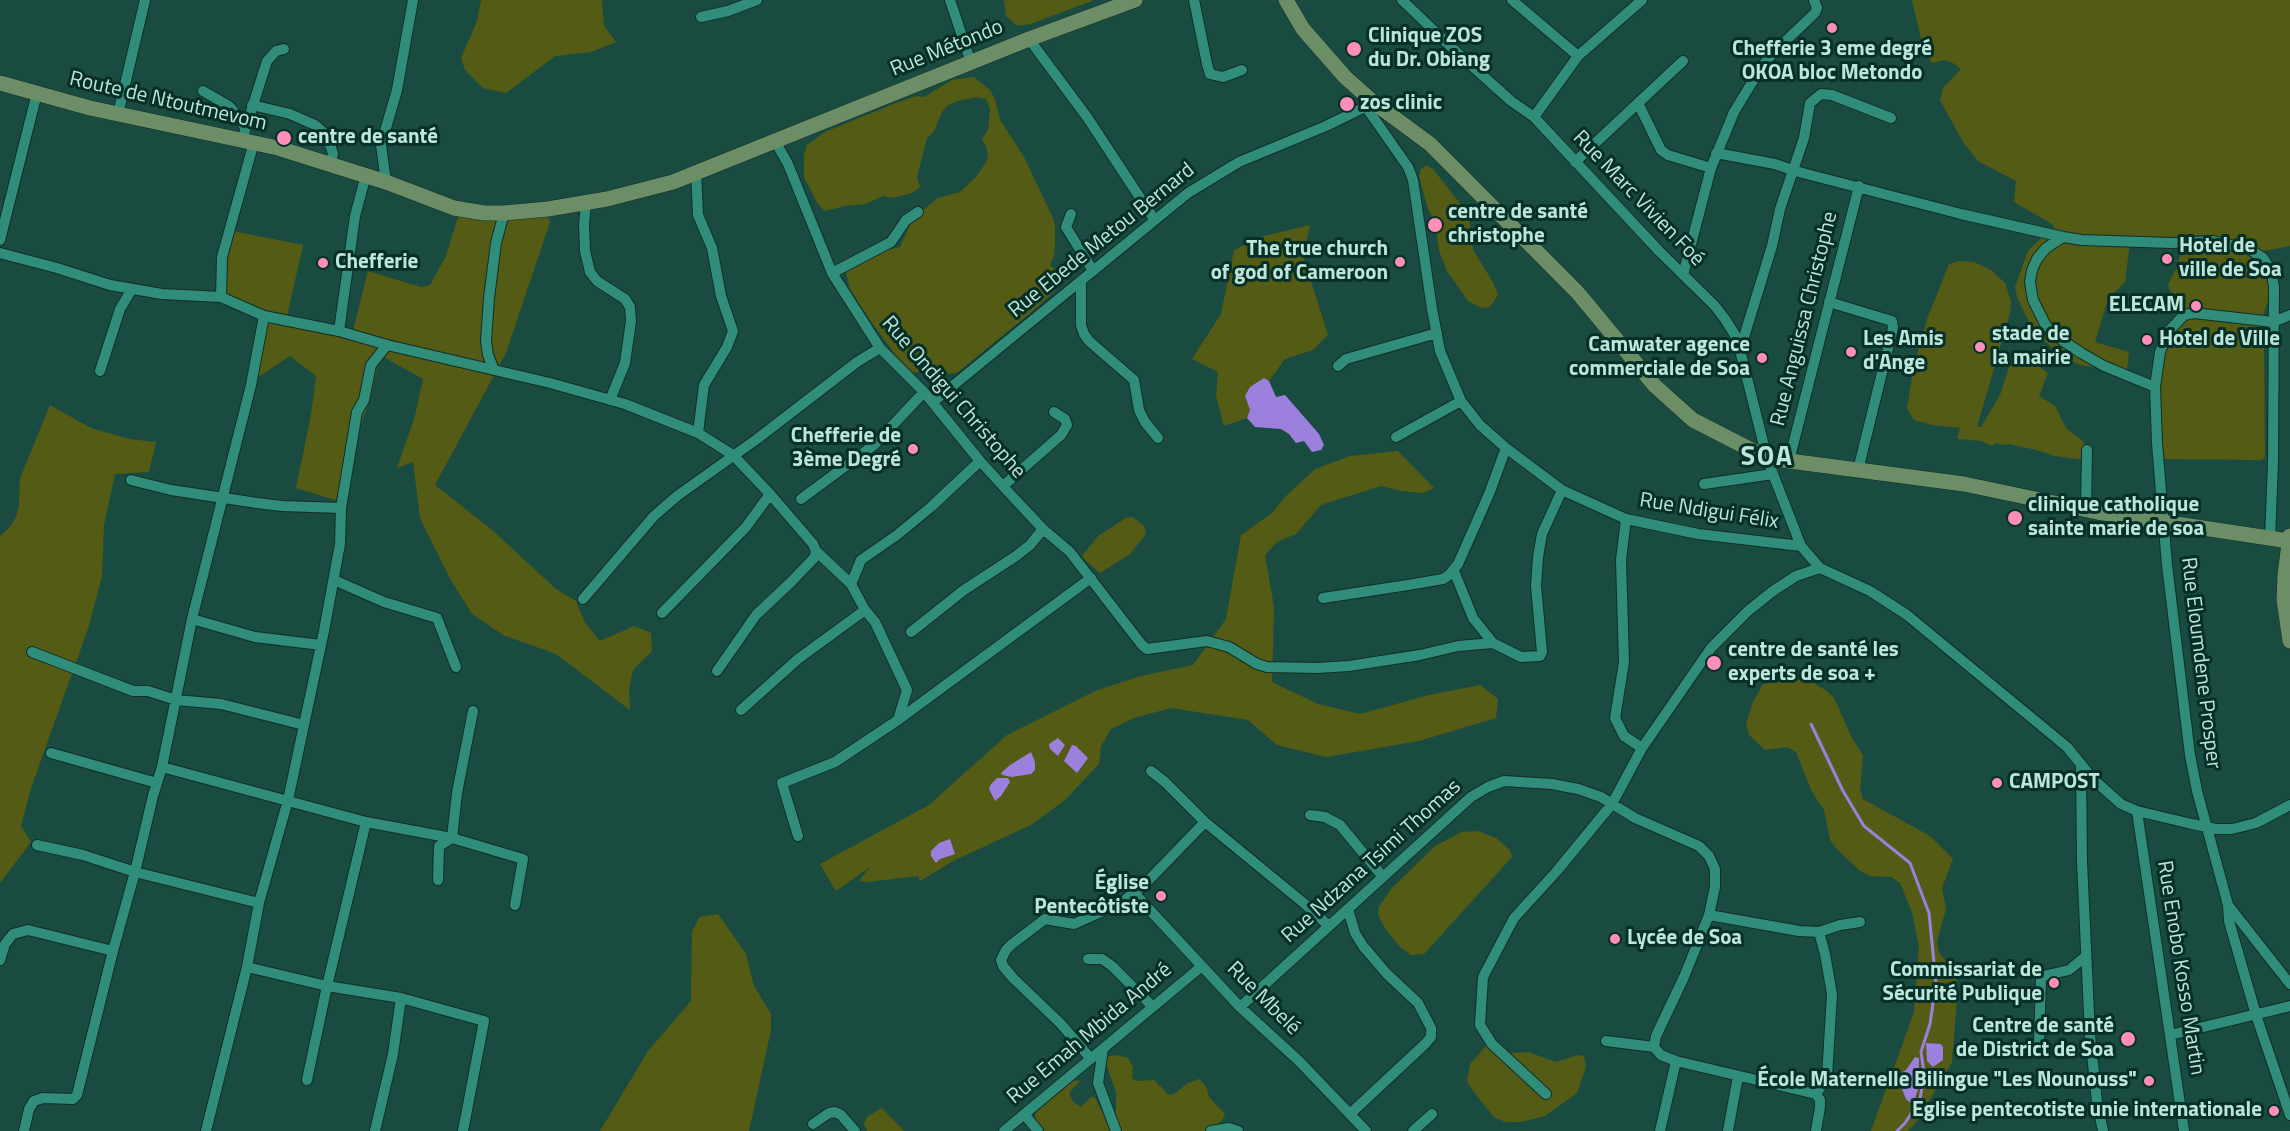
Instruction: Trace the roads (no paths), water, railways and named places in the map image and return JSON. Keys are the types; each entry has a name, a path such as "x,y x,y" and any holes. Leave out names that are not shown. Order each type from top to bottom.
{"street":[{"path":"118,114 145,0"},
{"path":"386,182 381,145 401,68 413,0"},
{"path":"701,17 728,11 757,0"},
{"path":"950,0 970,63"},
{"name":"Rue Métondo","path":"775,141 1029,39 1135,0"},
{"path":"1194,0 1210,74 1223,76 1242,70"},
{"path":"1286,0 1303,29 1318,48 1370,105 1430,144 1562,276 1655,386 1693,420 1767,458 1964,484 2164,524 2270,540 2289,539 2284,600 2290,640"},
{"name":"Rue Marc Vivien Foé","path":"1402,0 1511,101 1534,117 1715,306 1735,335 1773,474 1802,546 1820,568"},
{"path":"1534,117 1578,56 1642,0"},
{"path":"1683,275 1711,168 1734,112 1762,66 1786,39 1815,13 1817,8 1814,0"},
{"path":"1517,2 1578,56"},
{"path":"1029,39 1087,117 1154,219"},
{"path":"221,297 222,257 252,105 267,60 276,51 284,49"},
{"path":"1575,162 1683,61"},
{"name":"Route de Ntoutmevom","path":"0,83 118,114 247,137 386,182 454,208 484,213 504,213 586,203 634,193 673,182 775,141"},
{"path":"203,91 229,106 237,115 247,137"},
{"path":"0,240 37,93"},
{"path":"1740,350 1772,246 1780,210 1804,138 1810,103 1814,97 1821,94 1832,95 1891,118"},
{"path":"1638,103 1661,150 1668,155 1711,168"},
{"path":"252,105 290,114 315,125 322,131 331,147 333,154 330,164"},
{"name":"Rue Ebede Metou Bernard","path":"933,402 1188,193 1239,162 1283,145 1370,105"},
{"name":"Rue Ndigui Félix","path":"1370,105 1403,158 1413,180 1440,351 1461,401 1480,425 1506,448 1562,490 1626,519 1698,534 1802,546"},
{"name":"Rue Ondigui Christophe","path":"775,141 788,164 832,273 880,348 924,392 980,461 1043,529 1070,552 1147,649 1207,641 1229,646 1257,664 1267,667 1317,668 1349,666 1420,655 1471,644 1493,644"},
{"path":"1716,153 1775,164 1794,171 1961,214 2063,237 2082,240 2172,243 2212,241 2249,249 2263,258 2271,270 2274,287 2270,540"},
{"path":"696,172 698,215 712,248 718,285 733,332 727,347 704,384 698,433"},
{"path":"339,331 355,216 366,176"},
{"name":"Rue Anguissa Christophe","path":"1789,461 1859,186"},
{"path":"586,203 585,251 590,272 597,281 625,299 630,307 631,321 625,363 610,400"},
{"path":"832,273 891,242 906,220 918,212"},
{"path":"494,370 486,341 496,243 504,213"},
{"path":"1071,214 1066,227 1093,271"},
{"path":"2063,237 2046,248 2032,270 2030,282 2033,300 2046,326 2081,353 2104,366 2154,387"},
{"path":"0,253 57,267 110,285 162,294 221,297 264,316 339,331 610,400 648,412 698,433 733,455 770,494 813,544 816,551 851,584 865,610 875,621 907,690 898,720"},
{"path":"1081,282 1081,325 1084,334 1134,380 1139,410 1158,438"},
{"path":"100,371 120,309 132,289"},
{"path":"1829,302 1892,321 1893,328 1858,470"},
{"name":"Rue Eloumdene Prosper","path":"2273,322 2194,313 2184,315 2168,332 2160,352 2154,387 2167,565 2190,755 2206,827 2228,905 2229,921 2256,1015 2290,1115"},
{"path":"2273,322 2290,315"},
{"path":"24,1131 29,1108 34,1101 43,1098 73,1099 77,1095 162,767 192,619 251,385 264,316"},
{"path":"1338,366 1346,359 1437,333"},
{"path":"206,1131 247,967 259,903 288,800 321,645 340,544 341,508 357,412 364,400 371,365 387,345"},
{"path":"583,599 654,516 677,496 857,362 880,348"},
{"path":"801,499 874,445 924,392"},
{"path":"1396,437 1461,401"},
{"path":"1003,486 1061,435 1067,425 1065,419 1054,412"},
{"path":"1323,598 1443,579 1454,571 1489,494 1506,448"},
{"path":"2086,510 2087,450"},
{"path":"851,584 861,560 931,507 980,461"},
{"path":"1704,484 1740,481 1773,474"},
{"path":"131,480 171,490 282,506 341,508"},
{"path":"1454,571 1473,618 1493,644 1526,658 1536,657 1542,652 1537,598 1538,557 1542,534 1562,490"},
{"path":"662,613 746,527 770,494"},
{"path":"1626,519 1621,560 1624,662 1614,718 1624,736 1642,748"},
{"path":"911,632 964,590 1016,556 1030,545 1043,529"},
{"path":"717,671 756,615 814,558 816,551"},
{"path":"1546,1094 1492,1044 1480,1025 1483,976 1514,918 1556,872 1612,804 1642,748 1711,648 1748,611 1796,576 1820,568 1870,591 1907,615 2067,747 2107,793 2121,804 2137,811 2206,827 2232,829 2256,822 2290,805"},
{"path":"798,836 782,783 835,762 898,720 1091,579"},
{"path":"334,580 384,602 437,618 456,667"},
{"path":"741,710 798,659 865,610"},
{"path":"192,619 255,637 321,645"},
{"path":"32,652 133,691 148,691 176,699 221,704 304,724"},
{"path":"452,838 457,793 473,711"},
{"path":"51,753 156,783"},
{"path":"2081,765 2082,862 2090,1035 2103,1131"},
{"path":"162,767 366,822 452,838 523,859 515,905"},
{"path":"1151,771 1205,822 1306,904 1329,926"},
{"name":"Rue Ndzana Tsimi Thomas","path":"1240,1006 1472,798 1488,787 1504,781 1552,784 1578,789 1601,797 1635,818 1699,846 1709,856 1715,869 1715,887 1709,915"},
{"name":"Rue Enobo Kosso Martin","path":"2137,811 2184,1131"},
{"path":"1310,815 1325,817 1340,825 1383,877"},
{"path":"307,1080 366,822"},
{"path":"1090,1059 1061,1024 1013,978 1001,960 1012,944 1045,919 1074,924 1115,906 1158,872 1205,822"},
{"path":"438,880 439,846 452,838"},
{"path":"37,844 83,855 135,872 259,903"},
{"name":"Rue Mbelé","path":"1134,893 1240,1006 1299,1061 1366,1131"},
{"path":"2228,905 2290,984"},
{"path":"1348,909 1355,933 1363,946 1418,1003 1431,1028 1431,1037 1421,1049 1350,1114"},
{"path":"1654,1047 1656,1036 1684,977 1709,915 1771,928 1820,932 1840,925 1860,922"},
{"path":"0,960 5,944 13,934 27,930 113,951"},
{"path":"1816,1094 1827,1077 1832,994 1820,932"},
{"path":"2039,1043 2040,984 2043,976 2069,970 2086,956"},
{"path":"1089,959 1102,959 1112,966 1153,1007"},
{"name":"Rue Emah Mbida André","path":"1004,1131 1202,966"},
{"path":"247,967 327,986 401,998 484,1021 464,1131"},
{"path":"375,1131 393,1054 401,998"},
{"path":"2170,1035 2290,1006"},
{"path":"1606,1041 1654,1047 1661,1055 1676,1060 1816,1094 1820,1100 1816,1131"},
{"path":"1103,1049 1098,1083 1116,1131"},
{"path":"1660,1131 1676,1060"},
{"path":"1728,1131 1738,1076"},
{"path":"813,1124 829,1113 836,1112 855,1131"},
{"path":"1024,1114 1038,1131"},
{"path":"1413,1131 1432,1114"},
{"path":"1210,1131 1229,1128 1239,1131"}],"waterway":[{"path":"1811,724 1843,791 1864,826 1910,863 1929,913 1936,983 1930,1024 1921,1052 1924,1073 1920,1100 1897,1131"}],"place":[{"name":"Chefferie 3 eme degré OKOA bloc Metondo","path":"1832,28"},
{"name":"Clinique ZOS du Dr. Obiang","path":"1354,49"},
{"name":"zos clinic","path":"1347,104"},
{"name":"centre de santé","path":"284,138"},
{"name":"centre de santé christophe","path":"1435,225"},
{"name":"Hotel de ville de Soa","path":"2167,259"},
{"name":"The true church of god of Cameroon","path":"1400,262"},
{"name":"Chefferie","path":"323,263"},
{"name":"ELECAM","path":"2196,306"},
{"name":"Hotel de Ville","path":"2147,340"},
{"name":"stade de la mairie","path":"1980,347"},
{"name":"Les Amis d'Ange","path":"1851,352"},
{"name":"Camwater agence commerciale de Soa","path":"1762,358"},
{"name":"Chefferie de 3ème Degré","path":"913,449"},
{"name":"clinique catholique sainte marie de soa","path":"2015,518"},
{"name":"centre de santé les experts de soa +","path":"1714,663"},
{"name":"CAMPOST","path":"1997,783"},
{"name":"Église Pentecôtiste","path":"1161,896"},
{"name":"Lycée de Soa","path":"1615,939"},
{"name":"Commissariat de Sécurité Publique","path":"2054,983"},
{"name":"Centre de santé de District de Soa","path":"2128,1039"},
{"name":"École Maternelle Bilingue \"Les Nounouss\"","path":"2149,1081"},
{"name":"Eglise pentecotiste unie internationale","path":"2274,1111"}],"district":[{"name":"SOA","path":"1767,458"}]}
